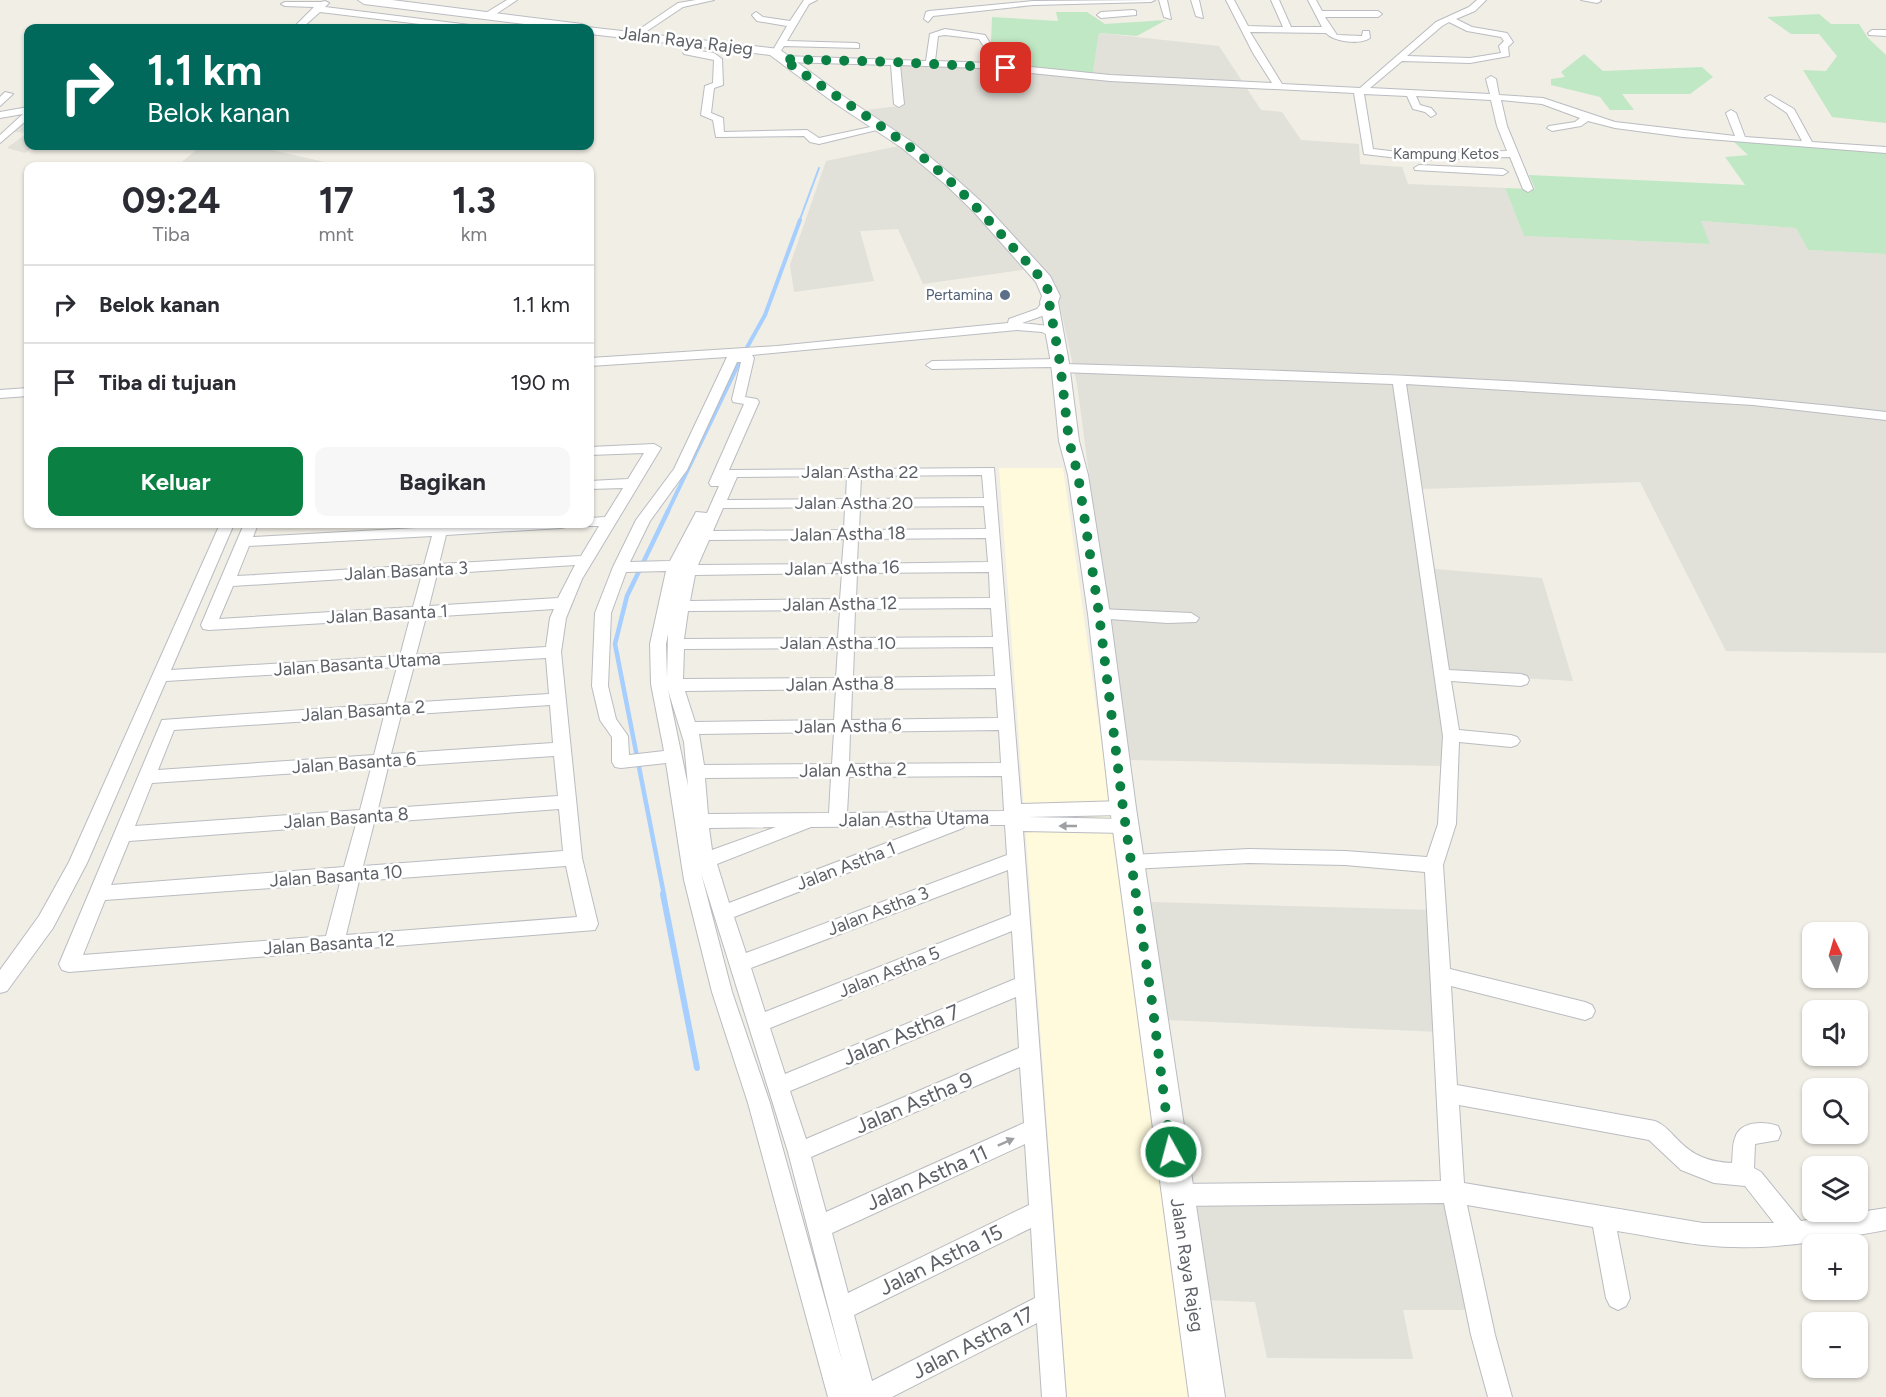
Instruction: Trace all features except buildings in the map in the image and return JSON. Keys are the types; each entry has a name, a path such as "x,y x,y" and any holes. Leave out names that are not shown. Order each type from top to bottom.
{"main road":[{"path":"364,0 386,1 550,24"},
{"name":"Jalan Raya Rajeg","path":"594,30 780,52 880,128 907,145 980,209 1044,280 1051,296 1049,302 1055,331 1069,441 1078,475 1099,614 1124,817 1152,1002 1176,1195 1207,1397"}],"street":[{"path":"301,24 319,7 331,0"},
{"path":"487,16 513,0"},
{"path":"635,35 681,5 710,0"},
{"path":"780,52 806,2 813,0"},
{"path":"1101,15 1134,16 1130,0"},
{"path":"928,19 929,14 1034,2 1151,0"},
{"path":"1163,0 1168,17"},
{"path":"1195,0 1200,16"},
{"path":"1230,0 1279,87"},
{"path":"1275,0 1288,28"},
{"path":"1312,0 1334,37 1363,39 1366,38 1366,33"},
{"path":"1360,91 1439,24 1472,9 1482,0"},
{"path":"1585,0 1597,0"},
{"path":"285,4 441,24"},
{"path":"1319,14 1378,14"},
{"path":"756,15 760,19 794,24"},
{"path":"945,32 948,17"},
{"path":"1401,58 1419,61 1486,60 1506,54 1503,46 1509,42 1504,35 1470,29 1449,19"},
{"path":"1246,29 1328,30"},
{"path":"930,63 934,34 945,32 982,37 994,56 996,67"},
{"path":"1872,33 1886,33"},
{"path":"693,42 687,51 711,55 718,59 718,85 710,86 706,115 718,118 719,135 807,133 814,140 819,141 880,128"},
{"path":"780,52 856,46"},
{"path":"780,52 895,62 996,67 1099,77 1496,97 1550,102 1616,125 1741,139 1886,150"},
{"path":"895,62 899,104"},
{"path":"1491,79 1502,126 1528,189"},
{"path":"1454,84 1456,95"},
{"name":"Kampung Ketos","path":"1360,91 1360,107 1368,152 1415,157 1513,154"},
{"path":"0,103 9,94"},
{"path":"1411,94 1417,107 1428,109 1431,114"},
{"path":"1770,98 1791,111 1808,144"},
{"path":"0,115 24,112"},
{"path":"1731,112 1741,139"},
{"path":"0,140 24,116"},
{"path":"1551,128 1578,124 1588,116"},
{"path":"1415,157 1425,181"},
{"path":"1419,168 1503,172"},
{"path":"1012,322 1041,312 1049,302"},
{"path":"594,356 775,344 1012,322 1040,322 1055,331"},
{"path":"594,362 777,350 1017,326 1055,331"},
{"path":"674,756 621,762 620,736 608,720 600,686 603,613 626,567 643,520 680,470 732,359 749,358 738,399 750,400 752,405 681,568 658,644 659,684 674,756 696,891 722,992 759,1102 840,1397"},
{"path":"932,365 1060,366 1302,375 1753,401 1886,416"},
{"path":"1399,382 1451,736 1448,824 1434,866 1453,1192 1483,1335 1500,1397"},
{"path":"0,394 24,392"},
{"path":"573,858 553,652 558,618 574,579 654,448 594,451"},
{"name":"Jalan Astha 22","path":"718,504 732,473 989,471 991,502"},
{"path":"838,820 854,472"},
{"path":"594,485 633,483"},
{"path":"991,502 1054,1397"},
{"name":"Jalan Astha 20","path":"718,504 991,502"},
{"path":"718,504 704,536 681,568 681,606 676,644 675,686 693,742 702,846 799,1152 865,1397"},
{"path":"594,522 610,521"},
{"path":"0,985 46,922 78,863 225,528"},
{"path":"227,581 249,528"},
{"path":"243,542 428,528"},
{"path":"334,944 441,528"},
{"name":"Jalan Astha 18","path":"704,536 993,533"},
{"name":"Jalan Basanta 3","path":"227,581 586,560"},
{"name":"Jalan Astha 16","path":"626,567 996,567"},
{"name":"Jalan Basanta 1","path":"227,581 209,625 564,603"},
{"name":"Jalan Astha 12","path":"681,606 998,603"},
{"path":"1099,614 1144,616 1158,619 1191,618"},
{"name":"Jalan Astha 10","path":"676,644 1001,642"},
{"name":"Jalan Basanta Utama","path":"162,676 553,652"},
{"path":"1441,675 1521,680"},
{"name":"Jalan Astha 8","path":"675,686 1004,682"},
{"name":"Jalan Basanta 2","path":"147,777 168,724 557,699"},
{"name":"Jalan Astha 6","path":"689,728 1006,724"},
{"path":"1451,736 1511,741"},
{"name":"Jalan Basanta 6","path":"147,777 562,749"},
{"name":"Jalan Astha 2","path":"696,772 1010,769"},
{"path":"99,893 147,777"},
{"name":"Jalan Basanta 8","path":"123,834 568,802"},
{"name":"Jalan Astha Utama","path":"700,821 1013,818 1029,826 1124,817"},
{"name":"Jalan Astha 1","path":"723,913 969,819"},
{"name":"Jalan Astha Utama","path":"706,860 815,820"},
{"path":"1131,862 1249,856 1345,858 1434,866"},
{"name":"Jalan Basanta 10","path":"99,893 573,858"},
{"name":"Jalan Basanta 12","path":"99,893 69,964 588,924 573,858"},
{"name":"Jalan Astha 3","path":"739,964 1016,859"},
{"name":"Jalan Astha 5","path":"758,1024 1020,919"},
{"path":"1439,975 1585,1011"},
{"name":"Jalan Astha 7","path":"778,1086 1025,984"},
{"name":"Jalan Astha 9","path":"799,1152 1030,1053"},
{"path":"1447,1093 1655,1131 1689,1163 1714,1173 1742,1174 1753,1179 1796,1233"},
{"name":"Jalan Astha 11","path":"819,1227 1035,1129"},
{"path":"1742,1174 1745,1139 1753,1133 1770,1133"},
{"path":"1176,1195 1453,1192 1739,1237 1818,1232 1886,1219"},
{"name":"Jalan Astha 15","path":"841,1309 1041,1211"},
{"path":"1603,1217 1618,1298"},
{"name":"Jalan Astha 17","path":"865,1397 1047,1305"}],"shaded area":[{"path":"1099,33 1219,46 1261,110 1282,112 1301,140 1359,144 1360,164 1402,167 1408,184 1505,188 1524,236 1710,244 1700,221 1796,228 1808,250 1886,254 1886,653 1726,651 1640,482 1422,489 1435,569 1542,578 1573,681 1435,673 1447,766 1127,760 1077,384 1055,283 1043,267 923,284 898,229 860,231 874,281 794,292 790,265 826,161 913,143 866,110 899,106 893,63 957,64 1092,77"},
{"path":"24,116 24,133 8,131"},
{"path":"24,135 24,150 29,150 25,153 7,148"},
{"path":"196,150 272,150 324,162 182,162"},
{"path":"999,468 1063,468 1193,1397 1067,1397"},
{"path":"1151,902 1433,910 1440,1032 1168,1020"},
{"path":"1187,1192 1441,1192 1470,1310 1403,1310 1413,1359 1267,1358 1255,1302 1206,1300"}],"green space":[{"path":"1056,12 1087,12 1105,24 1166,20 1137,36 1099,33 1092,78 1012,70 1025,45 991,42 992,17 1058,21"},
{"path":"1819,14 1831,24 1859,24 1868,38 1886,55 1886,123 1832,117 1803,70 1826,71 1837,56 1819,34 1791,34 1767,17"},
{"path":"1584,54 1603,71 1702,67 1713,77 1690,94 1622,94 1634,110 1610,110 1600,97 1551,85 1551,79 1565,77 1561,72"},
{"path":"1733,141 1886,151 1886,254 1808,250 1796,228 1701,221 1710,244 1524,236 1505,188 1535,189 1529,175 1745,185 1725,157 1748,155"}],"waterway":[{"path":"799,222 819,168"},
{"path":"745,351 765,315 800,220"},
{"path":"667,513 741,359"},
{"path":"664,895 615,644 627,596 668,511"},
{"path":"663,894 697,1068"}],"place":[{"name":"Pertamina","path":"1005,295"}],"route":[{"path":"1006,68 980,65 783,59 907,145 950,181 980,209 1008,243 1044,280 1051,296 1049,302 1060,363 1069,441 1078,475 1106,663 1123,808 1143,937 1171,1152"}]}
